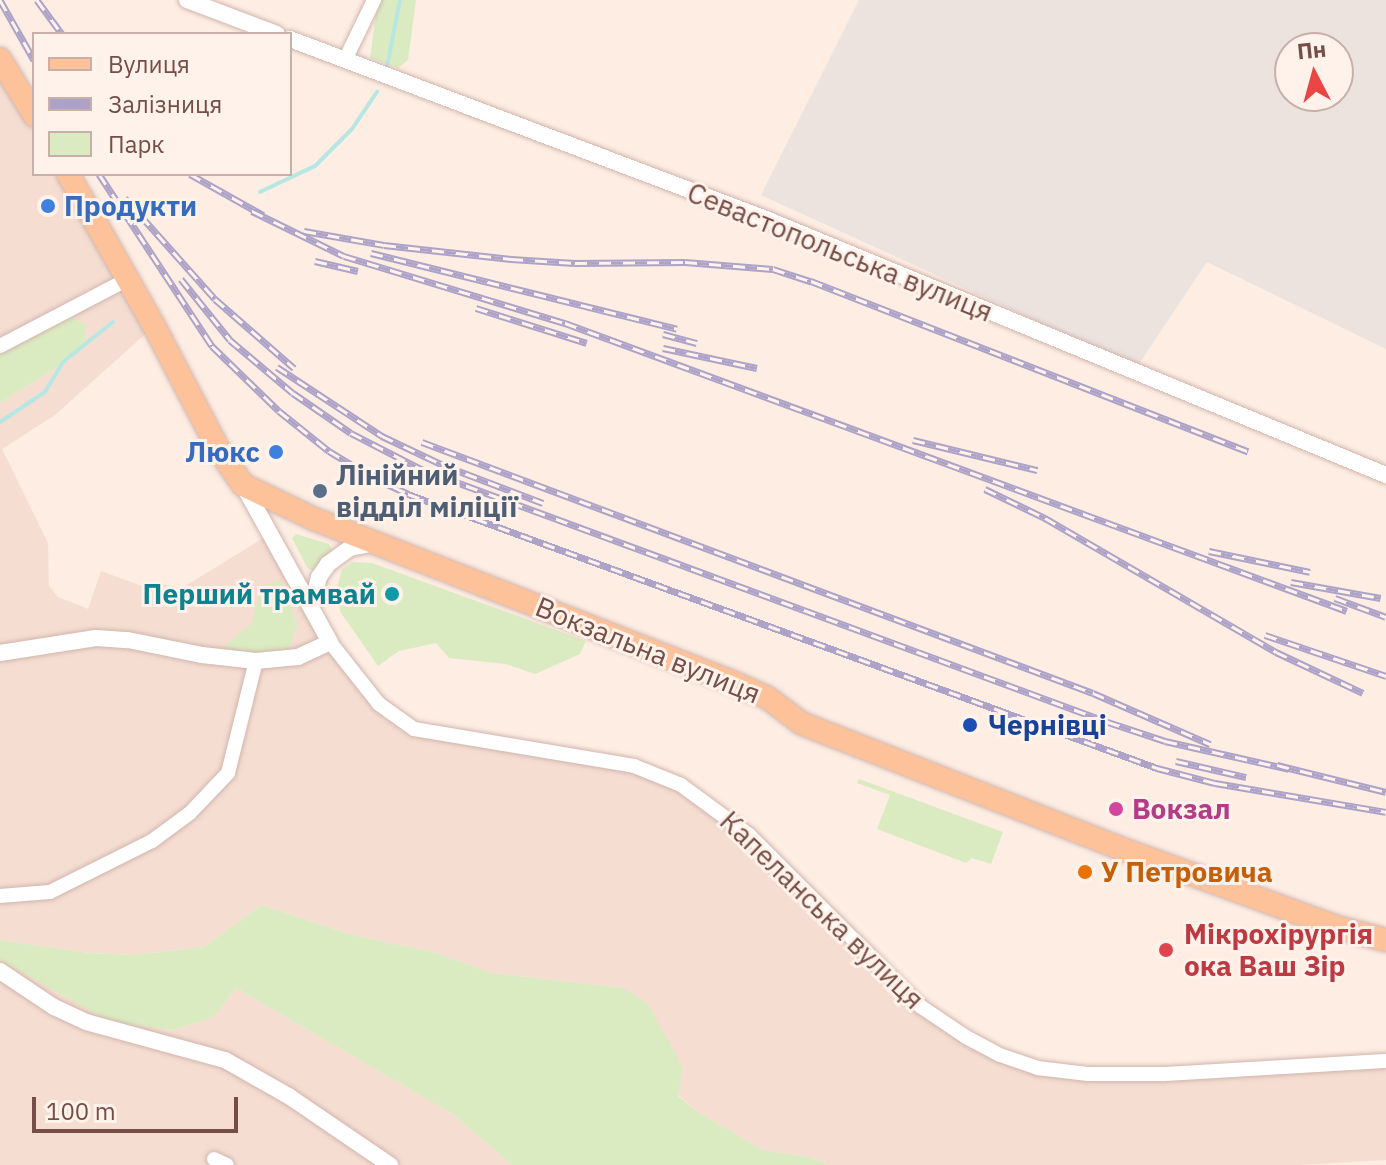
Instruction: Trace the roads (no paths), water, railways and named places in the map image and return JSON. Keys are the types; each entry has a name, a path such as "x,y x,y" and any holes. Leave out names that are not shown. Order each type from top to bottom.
{"main road":[{"path":"0,59 32,112"},
{"path":"69,176 220,452 243,485"},
{"name":"Вокзальна вулиця","path":"243,485 330,525 739,684 768,698 801,723 1117,847 1340,928 1386,940"}],"street":[{"path":"187,0 272,32"},
{"path":"345,60 374,0"},
{"name":"Севастопольська вулиця","path":"292,40 766,219 1386,475"},
{"path":"0,346 128,279"},
{"name":"Капеланська вулиця","path":"243,485 330,642 379,704 414,729 634,766 689,790 749,835 907,994 966,1037 1000,1055 1037,1068 1088,1074 1164,1074 1386,1061"},
{"path":"330,525 338,536 338,554"},
{"path":"312,605 319,577 338,554 375,543"},
{"path":"0,653 96,638 128,640 202,655 256,661 298,657 330,642"},
{"path":"0,896 50,892 152,841 190,813 228,773 256,661"},
{"path":"0,971 54,1007 86,1022 225,1060 290,1097 390,1165"}],"waterway":[{"path":"387,67 400,0"},
{"path":"260,192 315,166 352,129 377,92"},
{"path":"0,422 45,392 63,362 113,322"}],"railway":[{"path":"0,0 32,56"},
{"path":"37,0 61,32"},
{"path":"100,176 212,346 279,411 329,451 372,477 408,494 1157,768 1215,783 1386,812"},
{"path":"194,176 263,215"},
{"path":"125,198 215,299 294,368"},
{"path":"252,211 344,256 565,323 1347,611"},
{"path":"304,231 384,245 511,259 575,263 685,262 773,269 1248,451"},
{"path":"371,253 677,329"},
{"path":"315,261 358,271"},
{"path":"181,279 230,340 293,393 351,433 421,469 1108,722 1165,741 1289,769"},
{"path":"476,308 587,343"},
{"path":"663,334 697,343"},
{"path":"663,348 757,368"},
{"path":"277,367 382,436 443,465 543,503"},
{"path":"913,440 1037,470"},
{"path":"422,442 1093,693 1210,744"},
{"path":"985,489 1045,518 1276,652 1363,693"},
{"path":"1209,551 1310,572"},
{"path":"1291,582 1381,598"},
{"path":"1335,598 1386,617"},
{"path":"1265,635 1386,676"},
{"path":"1176,761 1246,777"},
{"path":"1277,765 1386,792"}],"place":[{"name":"Продукти","path":"48,206"},
{"name":"Люкс","path":"276,452"},
{"name":"Лінійний відділ міліції","path":"320,491"},
{"name":"Перший трамвай","path":"392,594"},
{"name":"Чернівці","path":"970,725"},
{"name":"Вокзал","path":"1116,809"},
{"name":"У Петровича","path":"1085,872"},
{"name":"Мікрохірургія ока Ваш Зір","path":"1166,950"}]}
